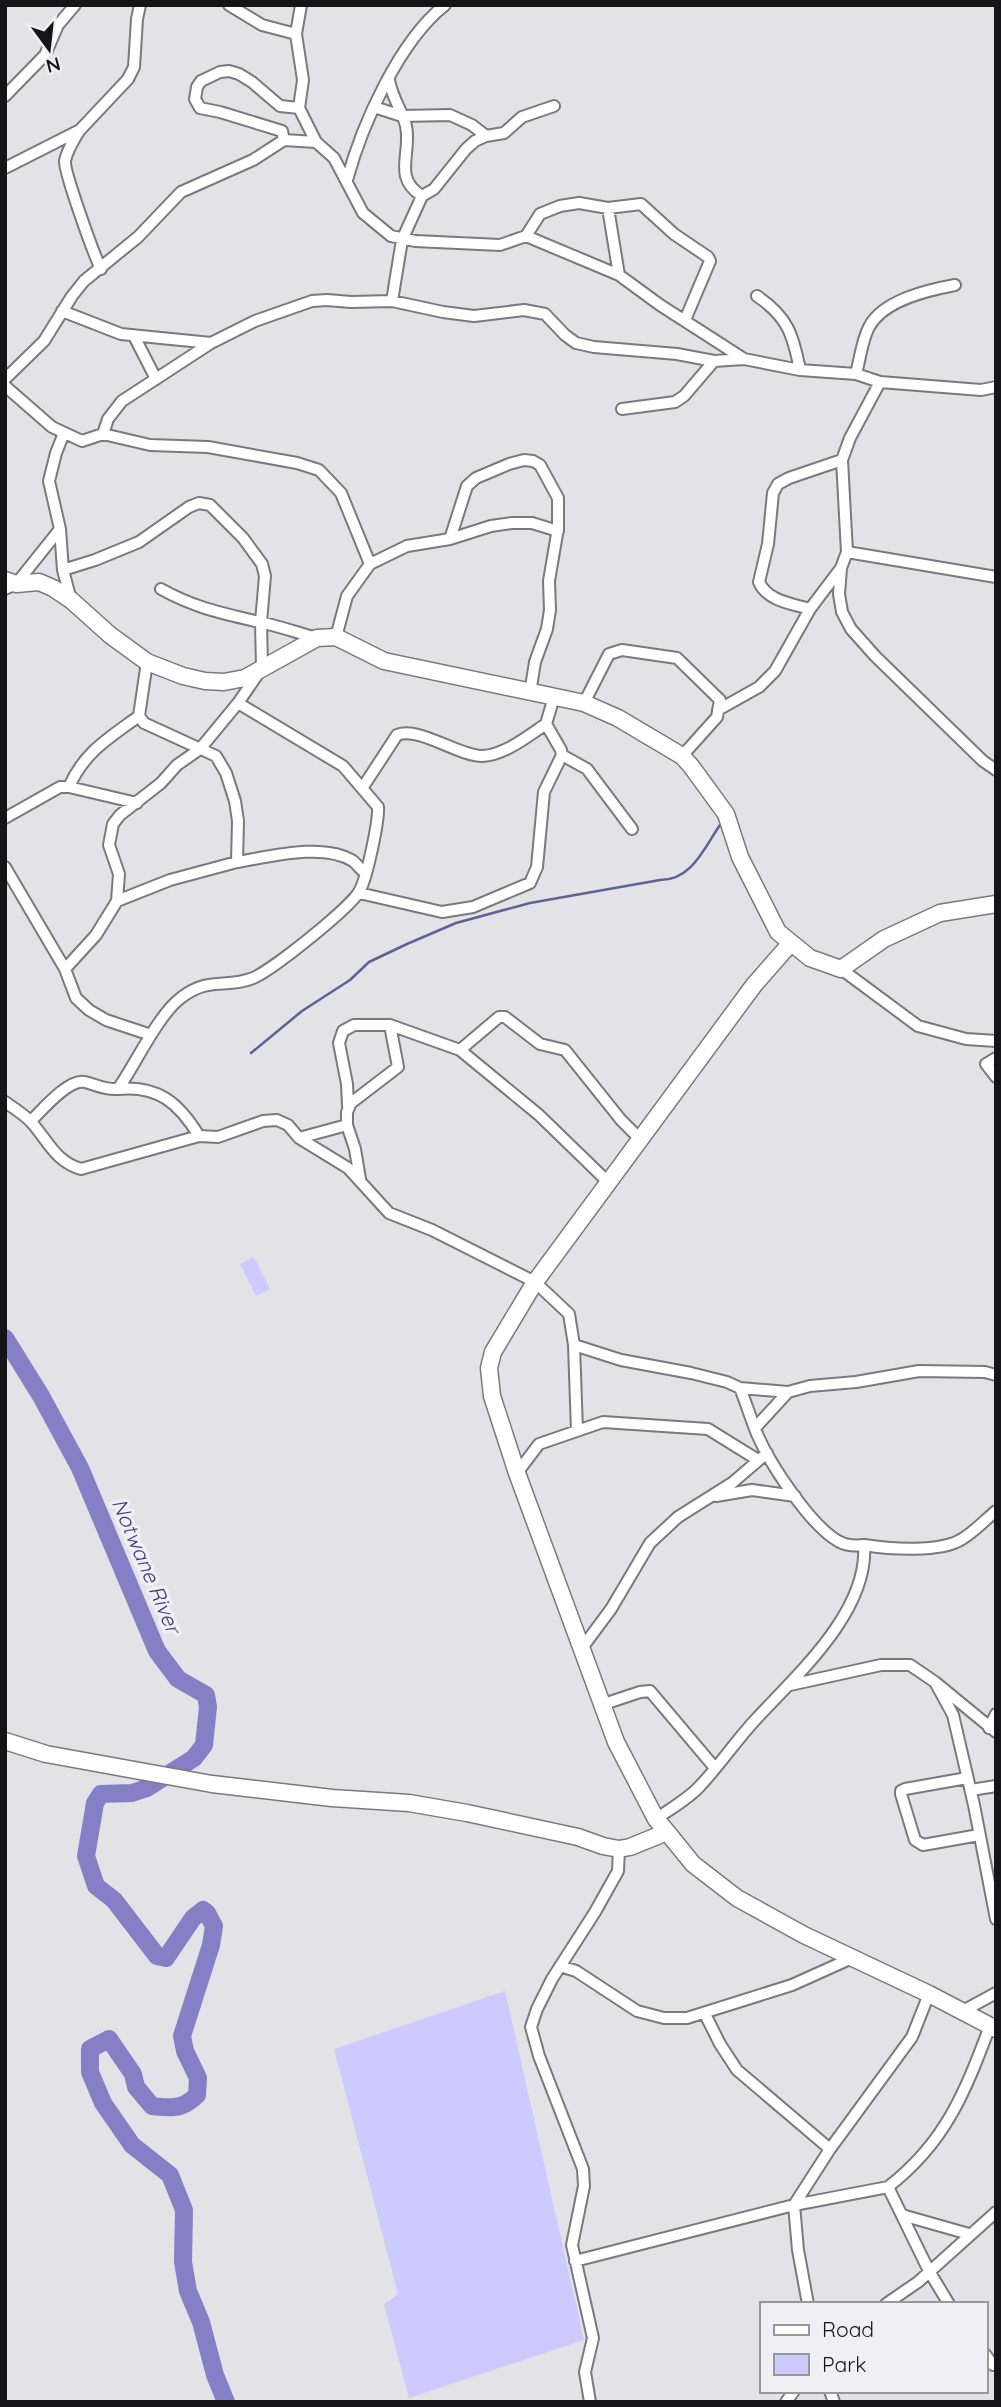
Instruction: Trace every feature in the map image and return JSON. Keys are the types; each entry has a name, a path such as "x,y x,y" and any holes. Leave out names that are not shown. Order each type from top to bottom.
{"street":[{"path":"5,96 45,55 58,25 75,5"},
{"path":"101,269 65,170 67,155 80,130 132,73 136,19 140,5"},
{"path":"229,5 262,25 296,34"},
{"path":"301,5 296,34 303,80 299,108 316,142 334,158 363,213 381,229 402,240 500,245 526,236 540,214 560,206 579,203 608,208 641,204 674,234 708,257 710,266 685,320"},
{"path":"347,180 374,107 389,80 426,23 445,5"},
{"path":"284,140 282,131 200,108 194,99 197,87 201,81 220,72 234,72 266,92 281,106 299,108"},
{"path":"389,80 407,139 407,182 412,190 422,196"},
{"path":"392,301 402,240 422,196 434,189 470,144 486,136 504,133 522,117 554,106"},
{"path":"374,107 402,116 450,116 472,125 486,136"},
{"path":"5,168 80,130"},
{"path":"5,379 36,351 84,281 138,237 181,192 254,160 284,140 316,142"},
{"path":"608,208 619,275"},
{"path":"526,236 619,275 744,359"},
{"path":"856,374 869,327 878,316 895,304 924,291 955,285"},
{"path":"757,296 785,320 793,336 800,370"},
{"path":"103,433 116,408 131,394 211,343 255,321 312,302 392,301 474,316 524,310 545,314 576,343 594,347 677,354 713,361 744,359 800,370 856,374 880,382 981,390 996,387"},
{"path":"62,311 121,334 211,343"},
{"path":"134,336 156,379"},
{"path":"622,409 675,402 684,396 713,361"},
{"path":"880,382 850,438 842,460 847,552 841,568 839,594 842,612 851,629 875,656 996,770"},
{"path":"5,386 52,427 82,441 103,433 149,445 208,447 319,470 341,494 370,564"},
{"path":"64,433 55,453 49,481 60,529 63,570 71,600"},
{"path":"450,538 467,486 476,478 524,460 540,465 558,498 558,531 549,581 549,620 535,662 530,693"},
{"path":"810,609 776,598 765,592 759,582 768,544 773,493 778,484 789,478 842,460"},
{"path":"63,570 139,542 199,503 210,505 243,538 262,564 265,589 261,622 262,668 238,703 200,749 177,765 161,783 113,824 109,845 119,874 117,901 96,934 65,969"},
{"path":"336,637 347,596 370,564 407,546 512,523 532,523 558,531"},
{"path":"9,584 60,529"},
{"path":"847,552 996,577"},
{"path":"718,710 768,680 810,609 841,568"},
{"path":"9,584 39,582 71,600 110,635 148,662 183,676 205,681 224,682 245,678 317,638"},
{"path":"161,589 197,607 317,638 336,637 391,663 584,703 618,718 682,756 726,814 740,857 778,932 790,944 810,958 841,970 918,1026 966,1039 996,1041"},
{"path":"584,703 609,654 622,650 677,657 720,700 716,717 682,756"},
{"path":"69,787 82,762 96,748 139,716 148,662"},
{"path":"359,893 427,911 442,912 473,907 530,883 537,867 544,792 562,755 547,724 554,697"},
{"path":"118,1089 151,1035 178,999 195,987 251,979 263,973 295,951 359,893 378,807 351,773 331,758 238,703"},
{"path":"139,716 144,723 216,756 230,786 237,821 237,862"},
{"path":"363,787 394,739 402,733 414,734 481,756 507,749 547,724"},
{"path":"562,755 587,769 632,829"},
{"path":"5,818 54,789 69,787 137,803"},
{"path":"117,901 170,880 237,862 296,852 326,853 354,862 365,873"},
{"path":"6,873 65,969 76,998 89,1010 127,1028 151,1035"},
{"path":"841,970 884,939 940,913 996,904"},
{"path":"758,980 778,932"},
{"path":"575,2261 793,2205 888,2187 922,2156 946,2125 967,2087 993,2028 737,1898 693,1864 662,1825 616,1742 601,1705 492,1396 489,1368 493,1352 535,1282 758,980 790,944"},
{"path":"758,980 784,964 810,958"},
{"path":"460,1050 499,1017 505,1017 540,1044 565,1050 621,1120 641,1140"},
{"path":"360,1179 355,1149 347,1125 347,1084 339,1043 343,1031 354,1025 390,1025 460,1050 539,1115 609,1183"},
{"path":"348,1106 398,1067 390,1025"},
{"path":"996,1058 986,1064 996,1077"},
{"path":"31,1121 68,1086 78,1081 99,1088 141,1088 172,1101 199,1136"},
{"path":"5,1102 31,1121 59,1158 70,1166 81,1168 199,1136 218,1137 263,1121 277,1120 288,1125 299,1138 348,1168 389,1213 432,1230 535,1282 569,1314 574,1345 577,1431"},
{"path":"299,1138 347,1125"},
{"path":"574,1345 621,1360 691,1373 740,1388 788,1392 810,1386 856,1382 919,1371 985,1371 996,1375"},
{"path":"740,1388 763,1457"},
{"path":"755,1428 788,1392"},
{"path":"517,1473 539,1444 603,1422 708,1429 763,1457 815,1521 838,1541 851,1546 939,1547 962,1540 996,1511"},
{"path":"582,1648 611,1609 650,1543 678,1517 732,1483 763,1457"},
{"path":"710,1497 752,1490 795,1496"},
{"path":"5,1741 46,1754 212,1784 332,1798 409,1803 467,1813 579,1837 619,1849 662,1825 790,1685 835,1627 854,1595 866,1563 864,1545"},
{"path":"790,1685 881,1665 910,1665 935,1682 992,1730 996,1714"},
{"path":"935,1682 953,1715 971,1790 996,1919"},
{"path":"601,1705 650,1691 715,1768"},
{"path":"967,1778 905,1789 901,1794 918,1843 923,1845 979,1835"},
{"path":"971,1790 996,1786"},
{"path":"590,2402 585,2372 593,2338 572,2245 584,2186 583,2169 539,2056 531,2027 560,1966 618,1871 619,1849"},
{"path":"560,1966 576,1971 637,2011 664,2018 687,2018 792,1985 852,1958"},
{"path":"963,2011 996,1993"},
{"path":"808,2302 793,2205 830,2149 912,2038 929,1994"},
{"path":"705,2014 737,2070 830,2149"},
{"path":"888,2187 929,2271 948,2302"},
{"path":"889,2302 929,2271 996,2212"},
{"path":"902,2215 969,2234"},
{"path":"987,2357 993,2365"}],"green space":[{"path":"254,1257 270,1289 256,1296 240,1264"},
{"path":"505,1991 584,2340 409,2398 384,2304 398,2294 334,2049"}],"waterway":[{"path":"251,1053 302,1011 350,980 369,962 456,923 530,903 671,879 689,869 720,825"},
{"name":"Notwane River","path":"5,1338 41,1396 80,1468 157,1651 178,1679 206,1695 208,1707 204,1745 194,1758 147,1788 132,1793 101,1794 95,1803 86,1856 96,1886 114,1900 157,1956 166,1958 193,1918 203,1910 214,1926 211,1945 182,2036 185,2051 198,2078 197,2095 176,2107 152,2106 136,2087 133,2074 109,2039 90,2049 90,2072 103,2103 132,2145 170,2175 184,2210 183,2262 188,2291 201,2322 215,2375 226,2402"}]}
